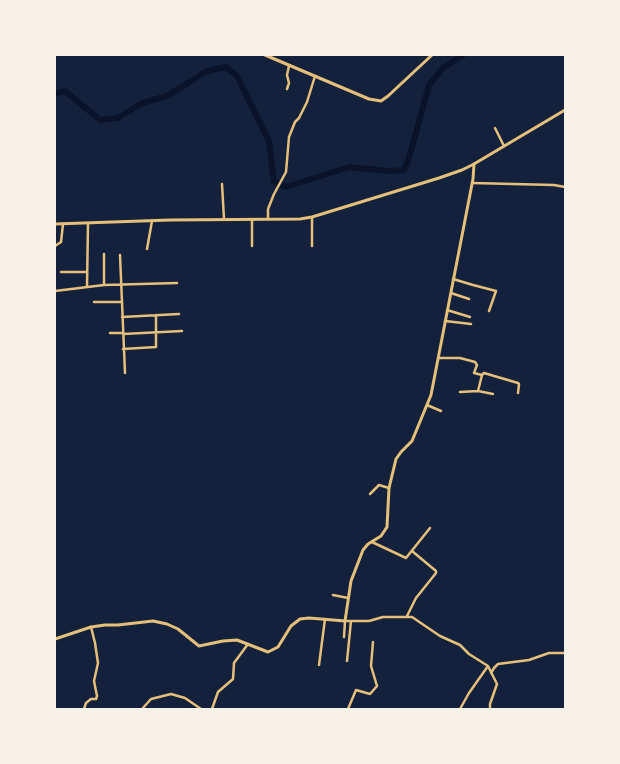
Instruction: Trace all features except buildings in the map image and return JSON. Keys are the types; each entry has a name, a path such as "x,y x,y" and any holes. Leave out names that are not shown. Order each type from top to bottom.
{"street":[{"path":"265,55 369,99 381,101 432,55"},
{"path":"287,89 289,66"},
{"path":"268,219 268,209 286,171 289,137 295,121 300,117 308,102 315,76"},
{"path":"55,224 224,219 300,219 312,217 439,178 474,164 565,110"},
{"path":"495,128 504,146"},
{"path":"344,637 352,576 363,550 386,530 389,515 390,488 396,459 412,441 433,388 474,164"},
{"path":"472,183 554,185 565,187"},
{"path":"222,184 224,219"},
{"path":"312,217 312,246"},
{"path":"252,219 252,246"},
{"path":"147,249 152,221"},
{"path":"55,246 61,242 63,224"},
{"path":"87,286 88,224"},
{"path":"104,254 104,285"},
{"path":"120,255 125,373"},
{"path":"61,272 86,272"},
{"path":"453,278 473,286 496,291 489,311"},
{"path":"55,291 87,286 177,283"},
{"path":"451,293 469,299"},
{"path":"94,302 121,302"},
{"path":"447,310 470,317"},
{"path":"122,317 179,314"},
{"path":"123,349 156,348 156,315"},
{"path":"445,321 471,324"},
{"path":"110,333 182,331"},
{"path":"439,358 460,358 476,362 477,365 474,373 482,375 483,373 518,382 518,393"},
{"path":"478,391 482,375"},
{"path":"460,392 478,391 493,394"},
{"path":"427,406 440,410"},
{"path":"370,494 379,485 390,488"},
{"path":"372,542 405,558 430,528"},
{"path":"407,616 416,598 436,573 412,551"},
{"path":"333,595 348,598"},
{"path":"55,639 105,624 158,622 178,629 198,646 238,640 264,651 271,651 280,644 291,626 306,618 351,621 407,616 414,618 440,636 460,645 469,654 488,666 497,684 490,709"},
{"path":"319,665 325,619"},
{"path":"347,661 351,621"},
{"path":"84,709 88,701 96,699 94,681 98,663 91,627"},
{"path":"348,709 356,690 370,694 377,686 371,667 373,642"},
{"path":"212,709 218,692 233,679 234,663 248,644"},
{"path":"491,673 498,664 529,660 549,653 565,653"},
{"path":"460,709 488,666"},
{"path":"142,709 151,699 171,694 185,698 201,709"}],"waterway":[{"path":"55,94 65,91 100,120 118,118 142,103 167,96 207,71 226,67 237,76 269,141 274,182 286,187 349,167 388,171 404,170 429,85 443,68 463,55"}]}
